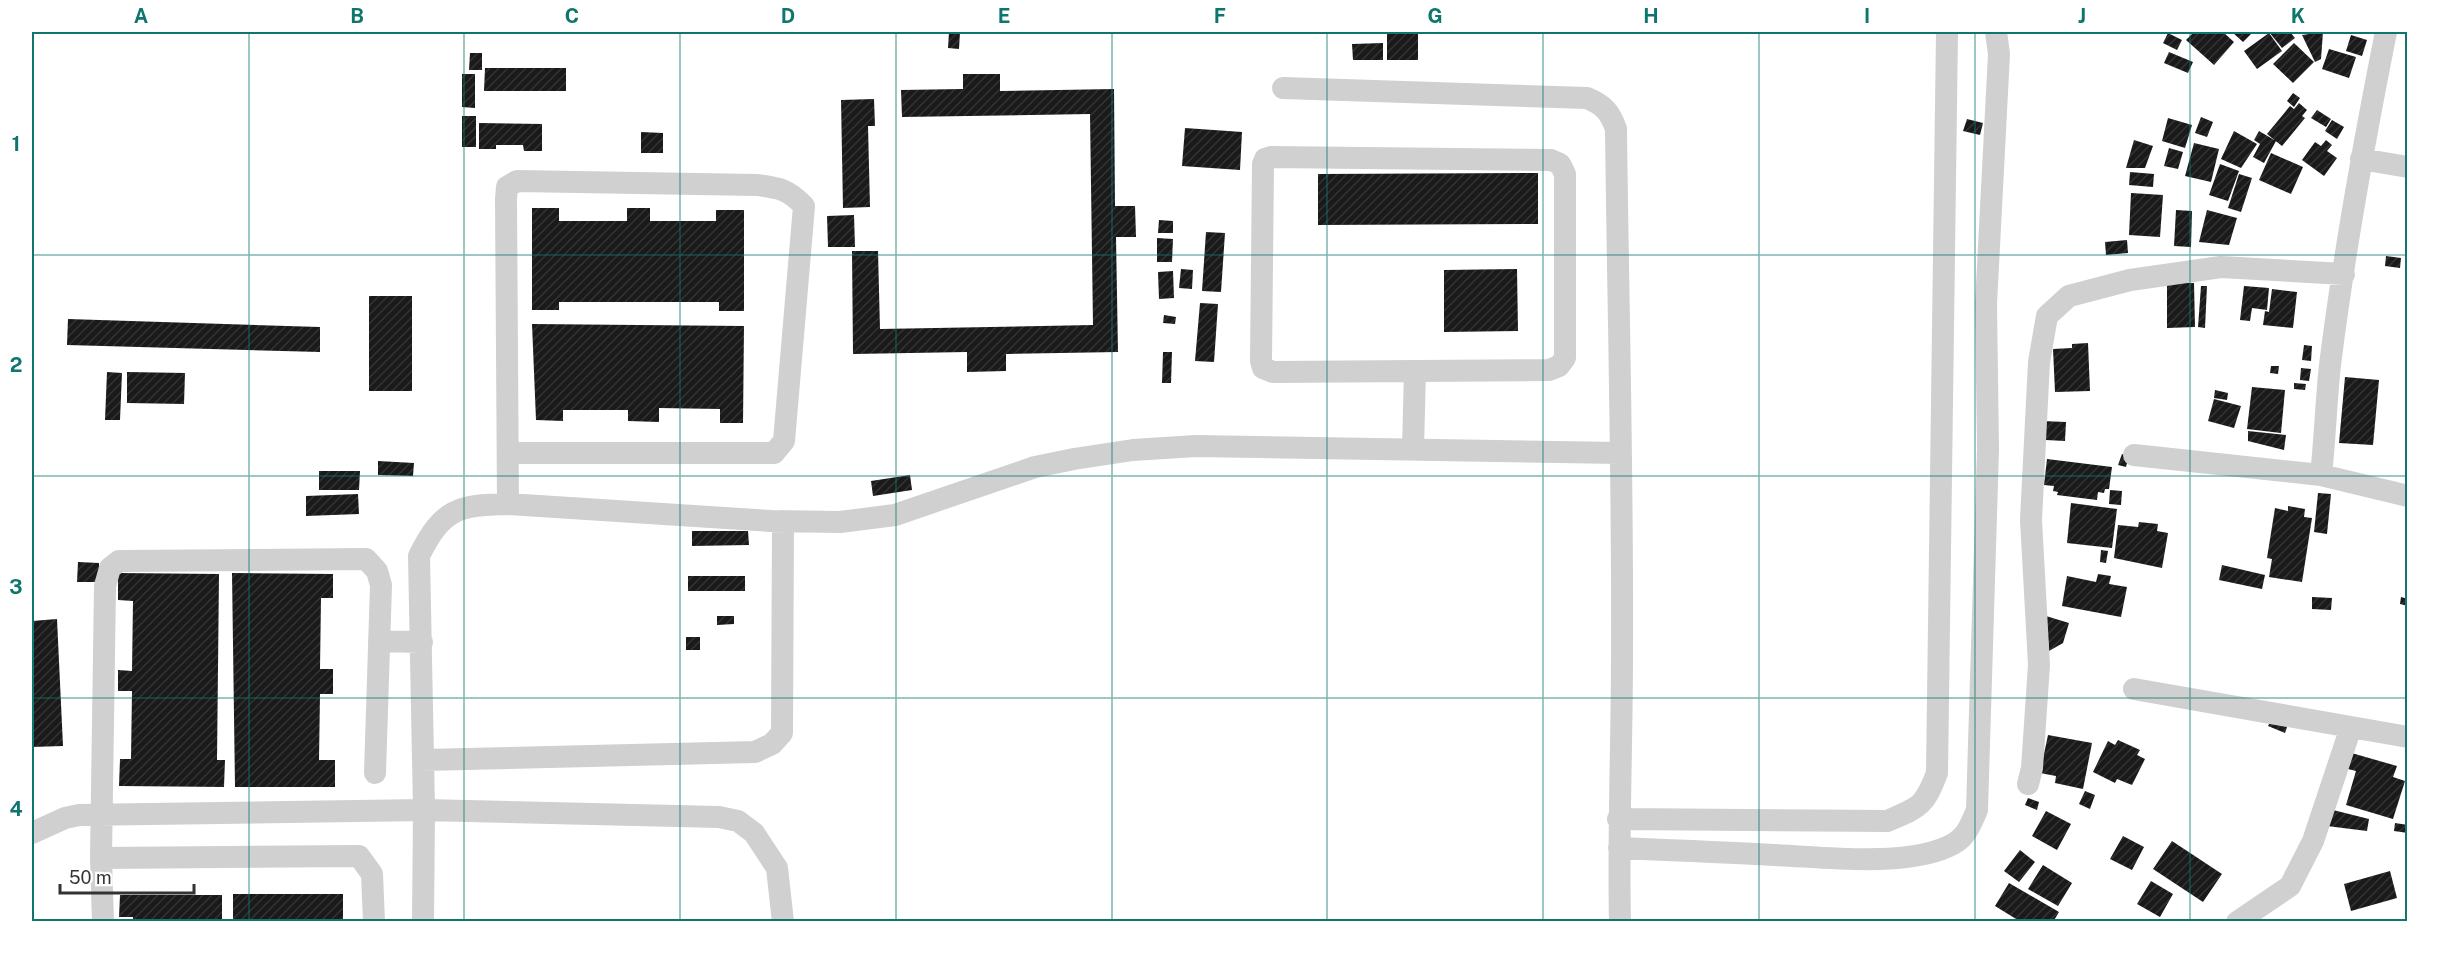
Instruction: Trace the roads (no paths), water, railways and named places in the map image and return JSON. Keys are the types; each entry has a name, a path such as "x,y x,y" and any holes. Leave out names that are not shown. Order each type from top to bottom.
{"street":[{"path":"1618,819 1887,821 1914,809 1928,797 1937,773 1947,32"},
{"path":"1619,848 1847,859 1926,854 1948,847 1966,836 1977,810 1988,449 1986,304 1999,54 1996,32"},
{"path":"2321,475 2330,366 2361,159 2386,32"},
{"path":"1283,88 1587,98 1601,103 1611,114 1616,129 1620,453 1622,655 1618,819 1620,921"},
{"path":"1271,157 1551,160 1560,165 1564,174 1565,358 1559,366 1549,370 1415,371 1273,372 1263,368 1261,349 1263,164 1265,159 1271,157"},
{"path":"2361,159 2408,167"},
{"path":"508,453 774,453 784,441 804,206 791,193 779,188 757,185 517,181 507,187 508,504"},
{"path":"2028,784 2032,768 2039,665 2031,520 2038,362 2047,316 2069,296 2130,280 2221,267 2344,274"},
{"path":"1413,448 1415,371"},
{"path":"423,921 422,642 419,556 427,540 445,517 473,505 508,504 783,521 840,522 895,515 1035,467 1133,450 1196,446 1620,453"},
{"path":"2134,455 2321,475 2408,496"},
{"path":"423,760 755,752 772,744 782,733 783,521"},
{"path":"103,921 101,858 105,586 110,568 119,561 366,559 377,571 381,585 375,773"},
{"path":"379,641 422,642"},
{"path":"2134,689 2408,737"},
{"path":"2237,921 2290,886 2313,841 2351,727"},
{"path":"32,832 65,818 102,815 423,810 719,817 738,821 754,833 777,868 783,921"},
{"path":"101,858 359,856 372,874 374,921"}]}
